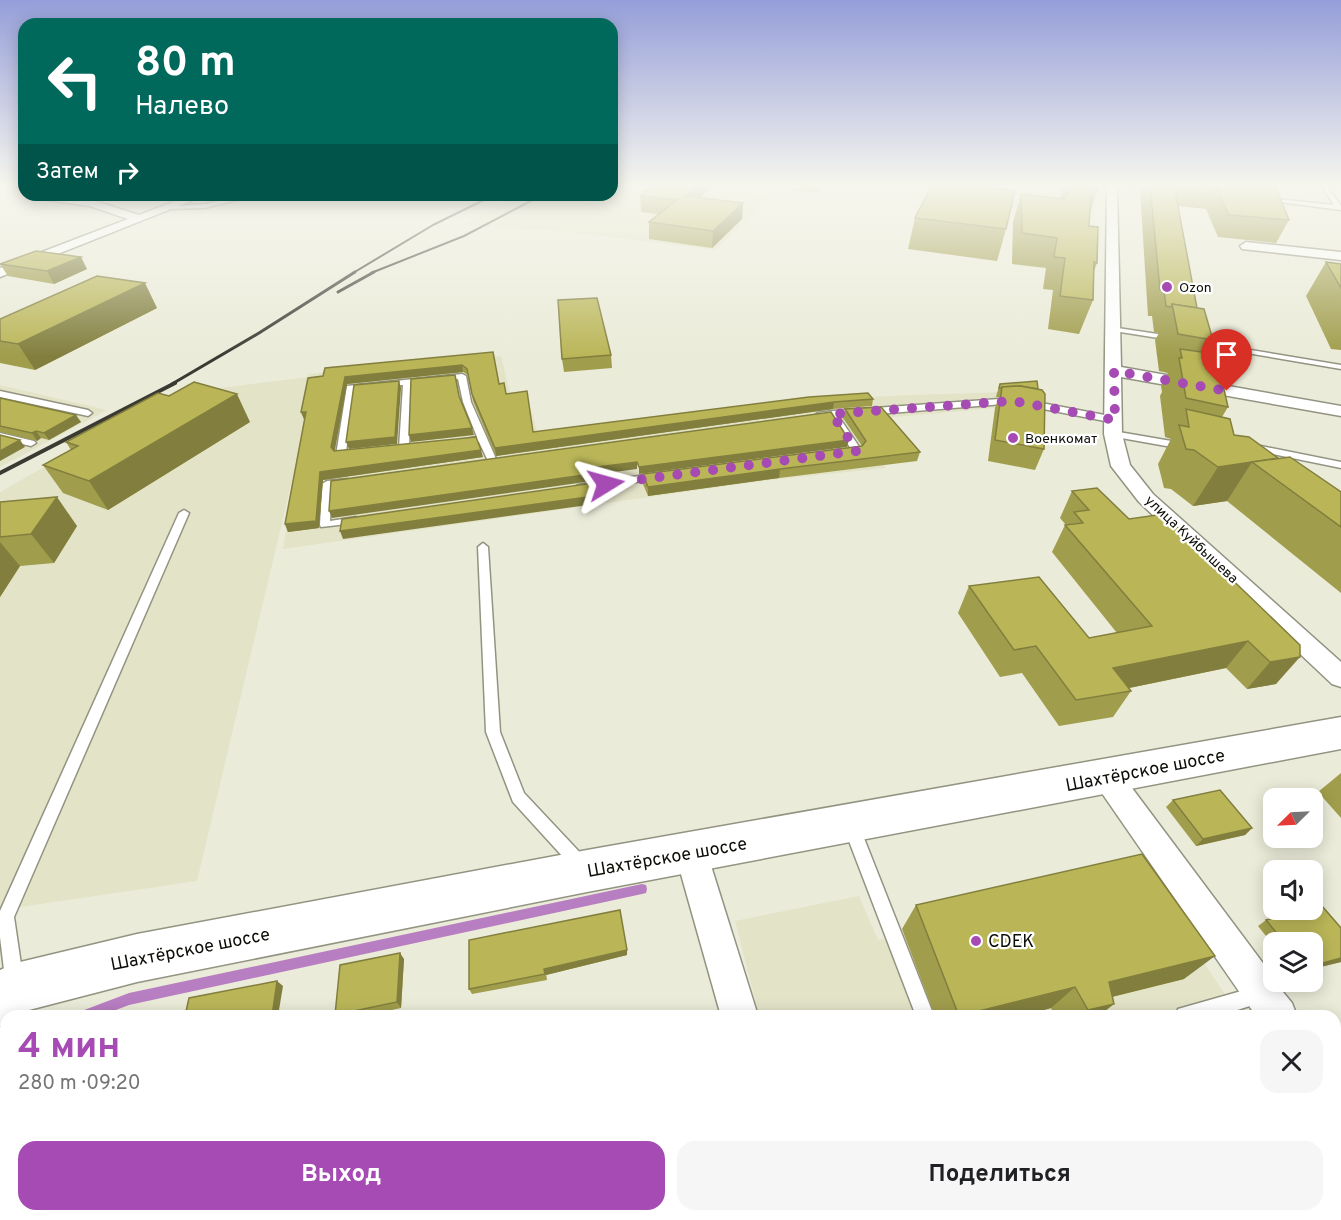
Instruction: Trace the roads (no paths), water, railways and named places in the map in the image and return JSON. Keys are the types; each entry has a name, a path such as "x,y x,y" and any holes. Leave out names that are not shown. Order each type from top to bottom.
{"street":[{"path":"0,273 77,242"},
{"name":"улица Куйбышева","path":"1113,242 1114,427 1121,466 1146,498 1341,677"},
{"path":"1246,246 1341,256"},
{"path":"1114,371 1341,411"},
{"name":"Шахтёрское шоссе","path":"8,995 137,958 587,871 1341,733"},
{"path":"1107,777 1271,1005"},
{"path":"691,853 738,1010"}],"lane":[{"path":"1114,329 1341,367"},
{"path":"362,453 341,455 350,388 462,376 467,402 492,461"},
{"path":"404,448 407,382"},
{"path":"0,394 88,413"},
{"path":"809,418 832,414 1013,401 1190,447"},
{"path":"832,414 857,451 835,453"},
{"path":"0,436 31,444"},
{"path":"449,443 483,440"},
{"path":"1239,452 1249,446 1341,465"},
{"path":"394,449 415,447"},
{"path":"481,463 504,460"},
{"path":"571,489 676,474"},
{"path":"363,479 327,484 326,525 372,518"},
{"path":"8,995 6,917 184,513"},
{"path":"483,547 493,732 518,797 587,871"},
{"path":"850,824 923,1010"},
{"path":"1232,1010 1271,1005"}],"waterway":[{"path":"99,1010 129,999 642,889"}],"railway":[{"path":"353,273 405,242"},
{"path":"371,273 449,242"},
{"path":"172,384 259,333 355,272"},
{"path":"338,292 374,272"},
{"path":"0,473 175,383"}],"place":[{"name":"Ozon","path":"1167,287"},
{"name":"Военкомат","path":"1013,438"},
{"name":"CDEK","path":"976,941"}]}
